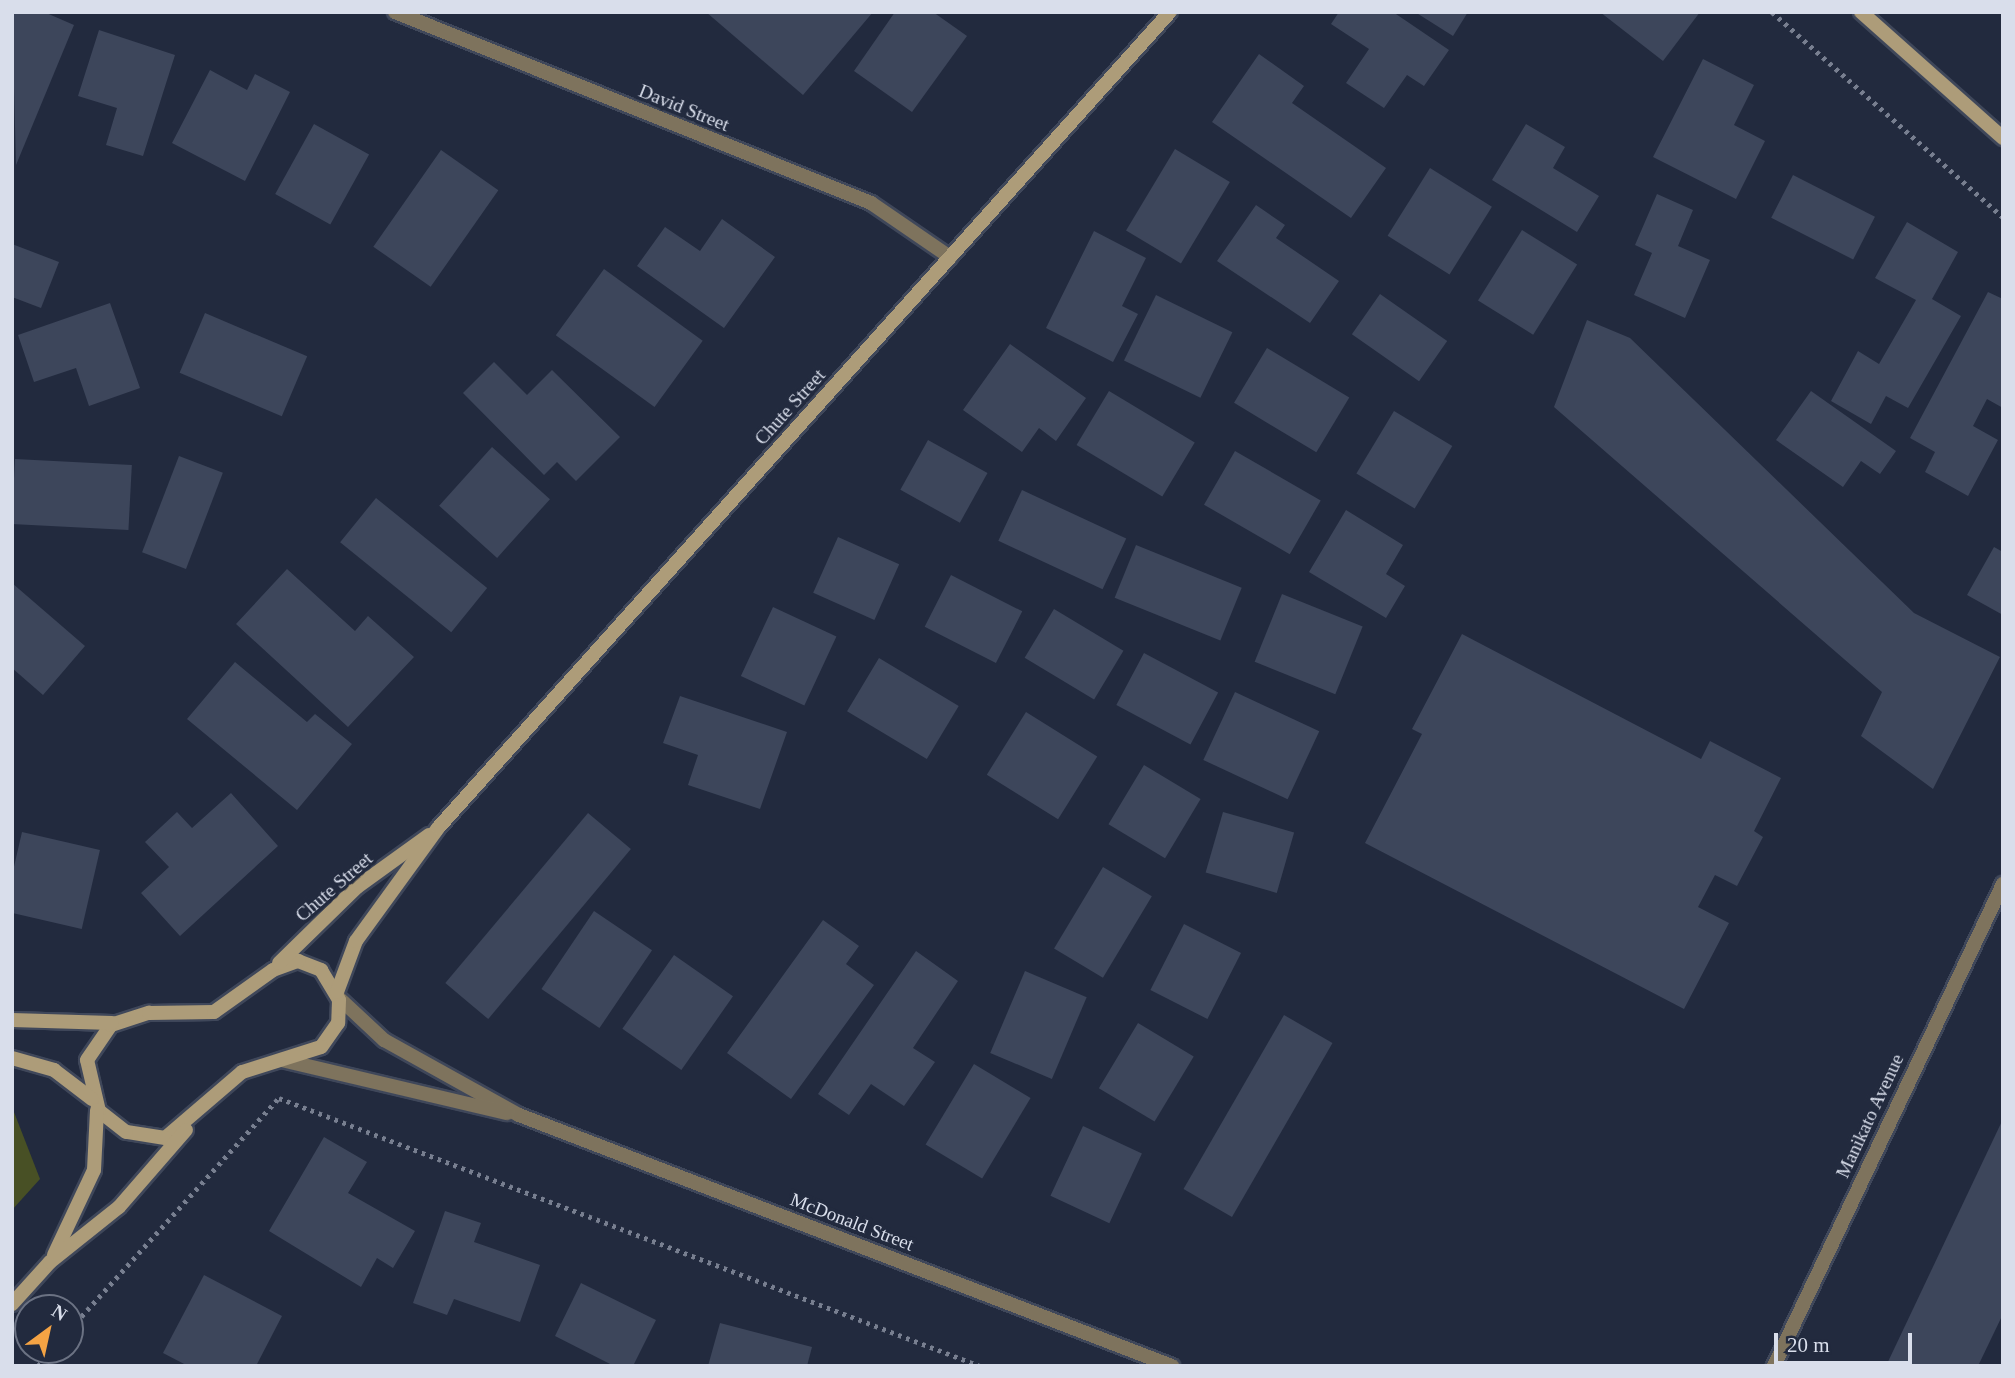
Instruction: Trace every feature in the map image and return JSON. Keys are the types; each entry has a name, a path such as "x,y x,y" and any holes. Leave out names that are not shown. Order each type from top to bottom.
{"street":[{"name":"David Street","path":"395,12 871,203 950,257"},
{"name":"Chute Street","path":"195,1118 235,1076 327,1042 338,1024 338,995 356,941 438,828 1170,12"},
{"path":"1861,12 2003,138"},
{"name":"Chute Street","path":"260,979 357,887 438,828"},
{"name":"Manikato Avenue","path":"1774,1366 2003,884"},
{"path":"12,1020 88,1027 149,1013 214,1012 282,965 304,961 321,970 338,995"},
{"name":"McDonald Street","path":"338,995 377,1036 519,1115 1172,1366"},
{"path":"50,1262 94,1170 94,1103 89,1054 119,1021"},
{"path":"12,1058 54,1070 94,1103 118,1128 152,1138 172,1136 195,1118"},
{"name":"McDonald Street","path":"273,1060 519,1115"},
{"path":"12,1304 50,1262 119,1207 195,1118"}],"path":[{"path":"1772,12 2003,217"},
{"path":"84,1314 279,1098 980,1366"}],"green space":[{"path":"12,1107 40,1179 12,1210"}],"building":[{"path":"12,12 44,12 74,25 16,165"},
{"path":"706,12 873,12 803,95"},
{"path":"895,12 933,12 967,36 912,112 854,71"},
{"path":"1339,12 1393,12 1449,50 1424,86 1407,75 1384,108 1346,83 1369,49 1331,24"},
{"path":"1415,12 1468,12 1453,36"},
{"path":"1600,12 1700,12 1663,61"},
{"path":"99,30 175,55 143,156 106,145 117,108 78,96"},
{"path":"1259,54 1304,86 1292,103 1386,168 1351,218 1212,122"},
{"path":"1703,59 1754,85 1734,125 1765,141 1736,199 1653,157"},
{"path":"210,70 247,90 255,74 290,92 245,181 172,143"},
{"path":"314,124 369,155 330,225 275,194"},
{"path":"1526,124 1565,147 1553,168 1599,196 1577,232 1492,180"},
{"path":"1175,149 1230,182 1181,263 1126,230"},
{"path":"441,150 498,190 431,287 373,247"},
{"path":"1430,168 1492,207 1450,275 1388,236"},
{"path":"1793,175 1875,217 1853,260 1771,218"},
{"path":"1657,194 1693,210 1678,246 1710,260 1685,318 1634,295 1652,253 1635,245"},
{"path":"1256,205 1285,225 1276,238 1339,281 1310,323 1217,261"},
{"path":"722,219 775,257 724,328 637,266 665,227 700,251"},
{"path":"1907,222 1958,252 1932,299 1961,316 1908,408 1886,396 1871,424 1831,401 1858,351 1879,364 1916,300 1875,278"},
{"path":"1522,230 1577,264 1533,335 1478,300"},
{"path":"1094,231 1146,258 1122,306 1138,314 1113,362 1046,328"},
{"path":"12,244 59,262 41,308 12,297"},
{"path":"604,269 703,341 655,407 556,335"},
{"path":"1988,292 2003,299 2003,408 1987,399 1973,426 1998,440 1968,496 1925,472 1935,452 1910,438"},
{"path":"1380,294 1447,341 1419,381 1352,334"},
{"path":"1156,295 1232,332 1200,398 1124,361"},
{"path":"110,303 140,388 89,406 76,368 34,382 18,335"},
{"path":"205,313 307,356 282,416 180,373"},
{"path":"1587,320 1630,338 1914,613 2000,657 1933,789 1861,736 1882,692 1554,407"},
{"path":"1010,344 1086,398 1056,441 1039,428 1022,452 963,410"},
{"path":"1267,348 1349,397 1316,452 1234,403"},
{"path":"494,362 527,395 552,370 620,437 576,481 557,462 544,475 463,393"},
{"path":"1109,391 1195,443 1162,497 1077,445"},
{"path":"1811,391 1896,451 1880,474 1861,461 1843,487 1776,440"},
{"path":"1394,411 1452,446 1415,509 1356,474"},
{"path":"928,440 987,473 960,523 900,490"},
{"path":"492,447 550,499 497,558 439,506"},
{"path":"1235,451 1321,500 1290,554 1204,505"},
{"path":"179,456 223,473 186,569 142,552"},
{"path":"15,459 132,465 128,530 12,524"},
{"path":"1022,490 1126,539 1103,589 998,541"},
{"path":"376,498 487,588 451,632 340,542"},
{"path":"1346,510 1403,545 1386,574 1405,586 1386,618 1309,572"},
{"path":"838,537 899,564 874,620 813,593"},
{"path":"1136,545 1242,588 1220,641 1115,598"},
{"path":"1994,547 2003,552 2003,615 1967,595"},
{"path":"287,569 355,631 368,616 414,657 348,727 236,624"},
{"path":"951,575 1022,611 996,663 925,627"},
{"path":"12,583 85,646 43,695 12,668"},
{"path":"1282,594 1363,627 1335,694 1255,662"},
{"path":"773,607 836,637 804,705 741,676"},
{"path":"1054,609 1123,651 1094,700 1025,658"},
{"path":"1462,634 1701,759 1710,741 1781,778 1754,831 1763,837 1737,886 1715,875 1698,907 1729,923 1684,1009 1365,843 1422,734 1412,729"},
{"path":"1144,653 1218,692 1190,745 1116,705"},
{"path":"879,658 959,706 927,759 847,711"},
{"path":"235,662 307,722 315,714 352,744 297,810 187,719"},
{"path":"1235,692 1319,731 1288,799 1203,760"},
{"path":"680,696 787,732 760,809 688,785 698,755 663,743"},
{"path":"1026,712 1097,757 1058,819 987,775"},
{"path":"1144,765 1201,799 1165,858 1108,824"},
{"path":"231,793 278,846 180,936 141,893 169,867 145,842 177,812 192,828"},
{"path":"1223,812 1294,832 1277,893 1206,873"},
{"path":"588,813 631,849 488,1019 445,983"},
{"path":"22,832 100,850 82,929 12,913 12,875"},
{"path":"1103,867 1152,896 1103,978 1054,948"},
{"path":"594,911 652,950 599,1028 541,989"},
{"path":"823,920 859,946 846,964 874,985 791,1099 727,1053"},
{"path":"1184,924 1241,953 1207,1019 1150,990"},
{"path":"916,951 958,981 913,1048 935,1062 904,1106 871,1084 849,1115 818,1094"},
{"path":"674,955 733,996 681,1070 622,1029"},
{"path":"1025,971 1087,997 1052,1079 990,1053"},
{"path":"1284,1015 1332,1043 1232,1217 1184,1189"},
{"path":"1138,1023 1194,1056 1155,1122 1099,1088"},
{"path":"974,1064 1031,1098 982,1179 926,1145"},
{"path":"2003,1119 2003,1314 1978,1366 1886,1366"},
{"path":"1083,1126 1142,1153 1109,1223 1050,1196"},
{"path":"324,1137 367,1162 348,1193 415,1231 393,1268 377,1258 361,1287 269,1231"},
{"path":"445,1211 481,1223 474,1242 540,1265 520,1322 454,1299 447,1315 413,1303"},
{"path":"204,1275 282,1316 256,1366 188,1366 163,1353"},
{"path":"581,1283 656,1320 633,1366 614,1366 555,1336"},
{"path":"720,1323 812,1347 807,1366 708,1366"}]}
